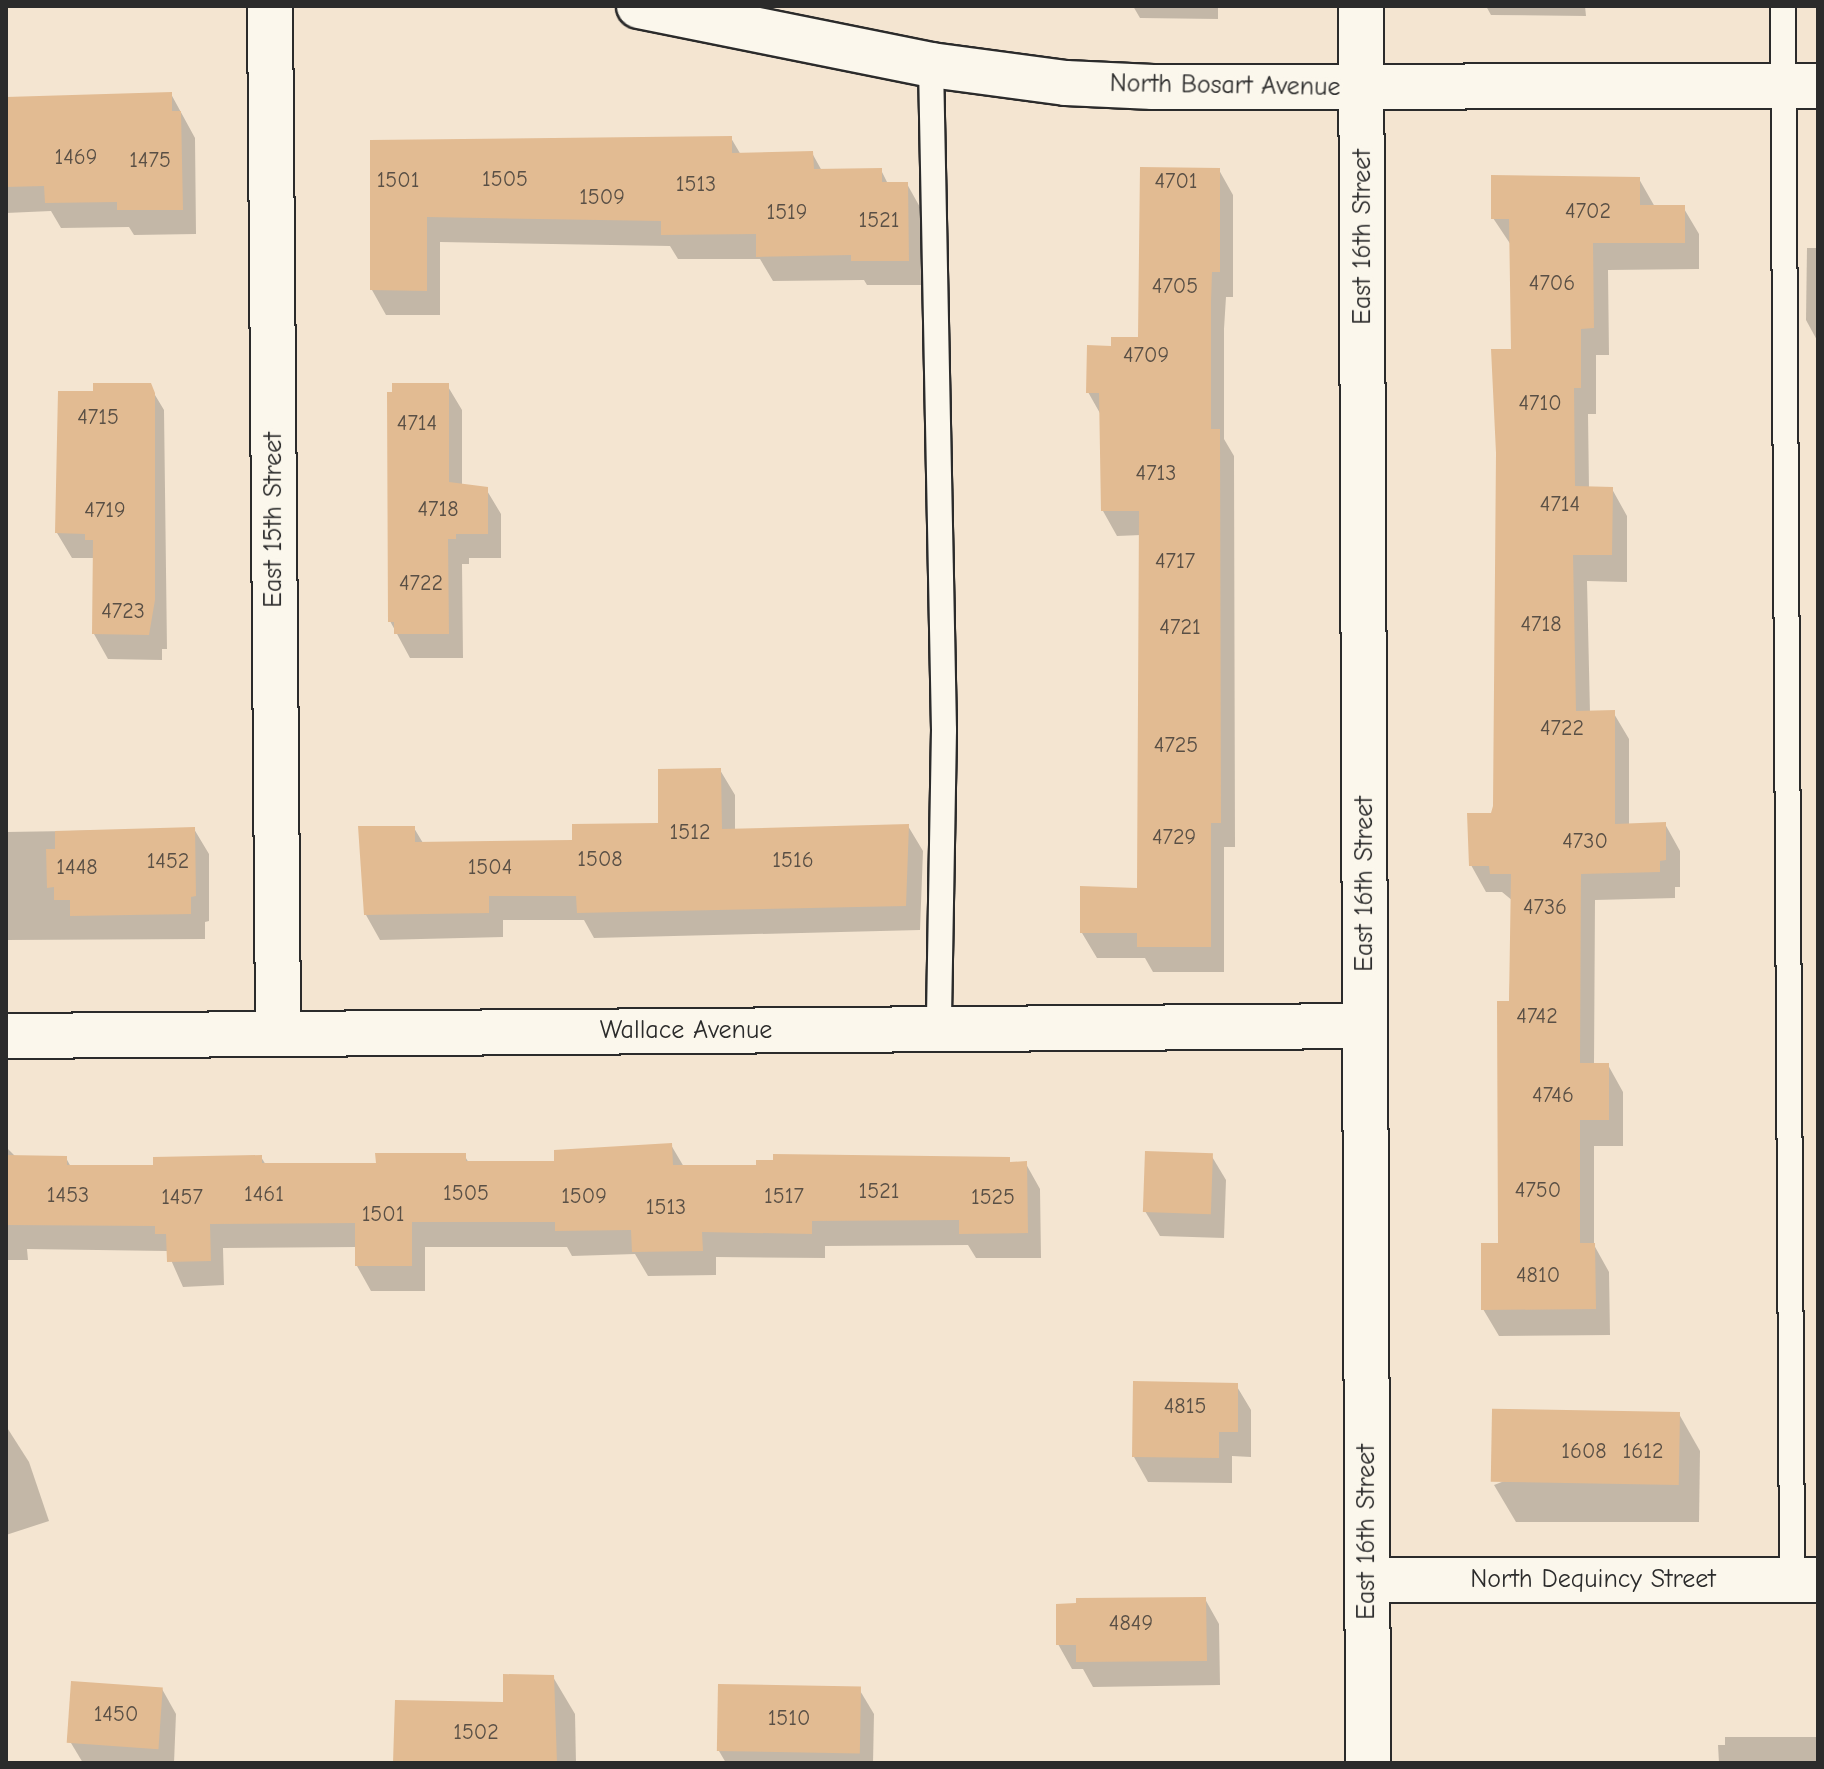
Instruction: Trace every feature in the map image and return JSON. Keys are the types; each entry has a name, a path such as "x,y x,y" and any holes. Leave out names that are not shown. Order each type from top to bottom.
{"street":[{"name":"East 15th Street","path":"270,6 278,1034"},
{"name":"North Bosart Avenue","path":"639,6 931,65 1095,84 1801,86"},
{"name":"East 16th Street","path":"1361,6 1368,1763"},
{"name":"Wallace Avenue","path":"6,1036 1365,1026"},
{"name":"North Dequincy Street","path":"1367,1580 1805,1580"}],"lane":[{"path":"1783,6 1801,86 1805,1580"},
{"path":"931,65 944,730 939,1030"}],"building":[{"path":"172,92 172,111 181,111 183,210 117,210 117,202 45,203 44,186 6,187 6,97"},
{"path":"732,136 732,153 813,151 814,169 882,168 882,182 908,182 909,261 851,261 851,255 756,257 756,234 661,235 661,221 427,217 427,291 370,290 370,140"},
{"path":"1140,167 1220,168 1220,272 1212,272 1211,429 1220,429 1221,823 1211,823 1211,947 1137,947 1137,933 1080,933 1080,886 1137,888 1139,511 1101,511 1099,393 1086,393 1087,345 1111,346 1111,337 1138,337"},
{"path":"1491,175 1640,177 1640,205 1685,205 1685,243 1593,243 1594,328 1581,329 1581,388 1574,388 1575,486 1613,487 1612,555 1573,555 1576,711 1615,710 1615,824 1666,822 1666,860 1660,861 1660,872 1581,874 1580,1063 1609,1063 1609,1120 1580,1120 1580,1243 1595,1243 1596,1309 1481,1310 1481,1243 1498,1243 1497,1001 1509,1001 1511,874 1490,874 1489,866 1469,866 1467,813 1491,813 1493,806 1496,453 1491,349 1511,349 1509,219 1491,219"},
{"path":"93,383 151,383 155,393 155,600 149,635 92,634 93,540 85,540 85,534 55,533 58,391 93,391"},
{"path":"392,383 449,383 449,482 488,487 488,534 456,534 456,539 448,539 449,634 394,634 394,622 388,622 387,392 392,392"},
{"path":"721,768 722,829 909,824 906,906 577,913 576,896 489,896 489,913 364,915 358,826 415,826 415,842 572,840 572,824 658,823 658,769"},
{"path":"195,827 196,896 191,897 191,914 70,916 70,900 54,900 54,887 47,888 46,849 55,849 55,831"},
{"path":"672,1143 673,1165 756,1165 756,1160 773,1160 773,1154 1010,1157 1010,1162 1027,1161 1028,1233 959,1234 959,1220 812,1221 812,1234 702,1232 703,1251 632,1252 631,1230 555,1231 555,1222 412,1222 412,1266 355,1266 355,1223 210,1224 211,1261 167,1262 166,1234 155,1234 155,1226 6,1225 6,1155 67,1156 67,1165 153,1165 153,1157 262,1155 262,1163 376,1163 375,1153 466,1153 466,1161 554,1161 554,1150"},
{"path":"1145,1151 1213,1153 1211,1214 1143,1212"},
{"path":"1133,1381 1238,1383 1238,1432 1219,1432 1219,1458 1132,1457"},
{"path":"1492,1409 1680,1412 1679,1485 1491,1482"},
{"path":"1206,1597 1207,1661 1076,1662 1076,1645 1056,1645 1056,1604 1076,1603 1076,1598"},
{"path":"503,1674 554,1675 557,1763 393,1763 395,1700 503,1702"},
{"path":"71,1681 163,1687 158,1749 67,1743"},
{"path":"718,1684 861,1686 860,1753 717,1751"}]}
